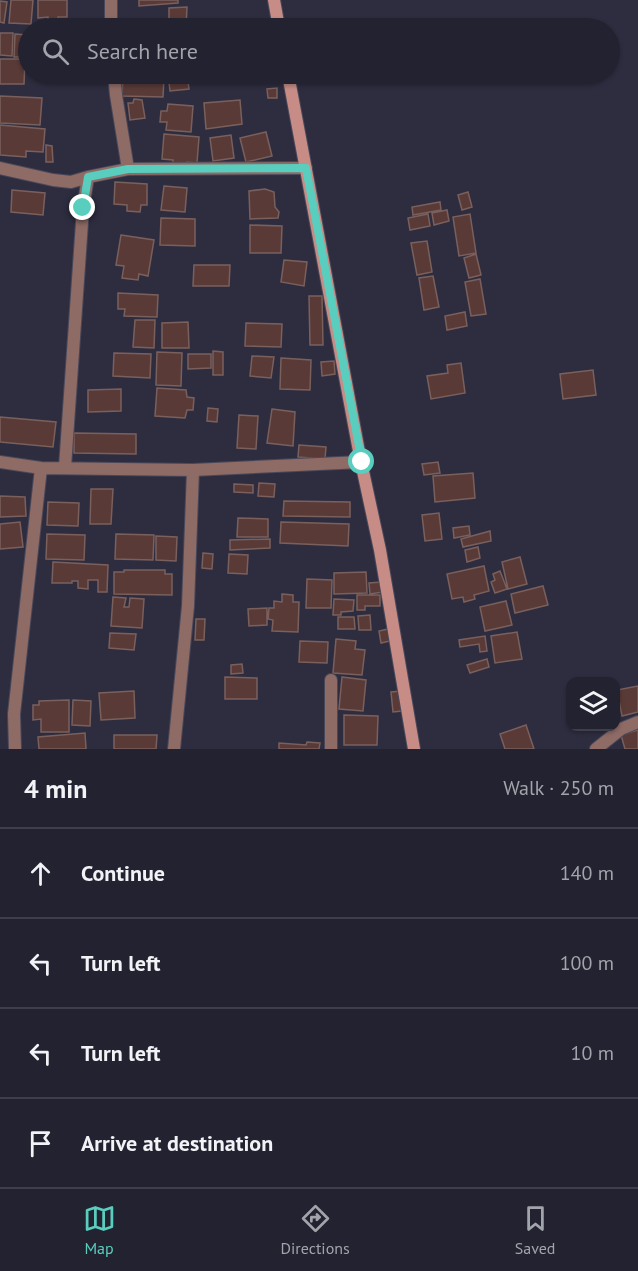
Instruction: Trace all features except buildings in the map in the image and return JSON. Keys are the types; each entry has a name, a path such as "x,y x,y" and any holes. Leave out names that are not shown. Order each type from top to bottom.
{"street":[{"path":"111,0 111,18"},
{"path":"274,0 277,18"},
{"path":"115,84 128,169"},
{"path":"290,84 380,550 414,749"},
{"path":"0,168 71,182 128,169 306,168"},
{"path":"64,467 83,208 88,177"},
{"path":"0,462 41,468 193,470 362,462"},
{"path":"15,749 14,714 41,468"},
{"path":"174,749 188,606 193,470"},
{"path":"331,680 332,749"},
{"path":"596,749 621,729 638,722"}],"route":[{"path":"83,208 88,177 128,169 306,168 362,462"}]}
